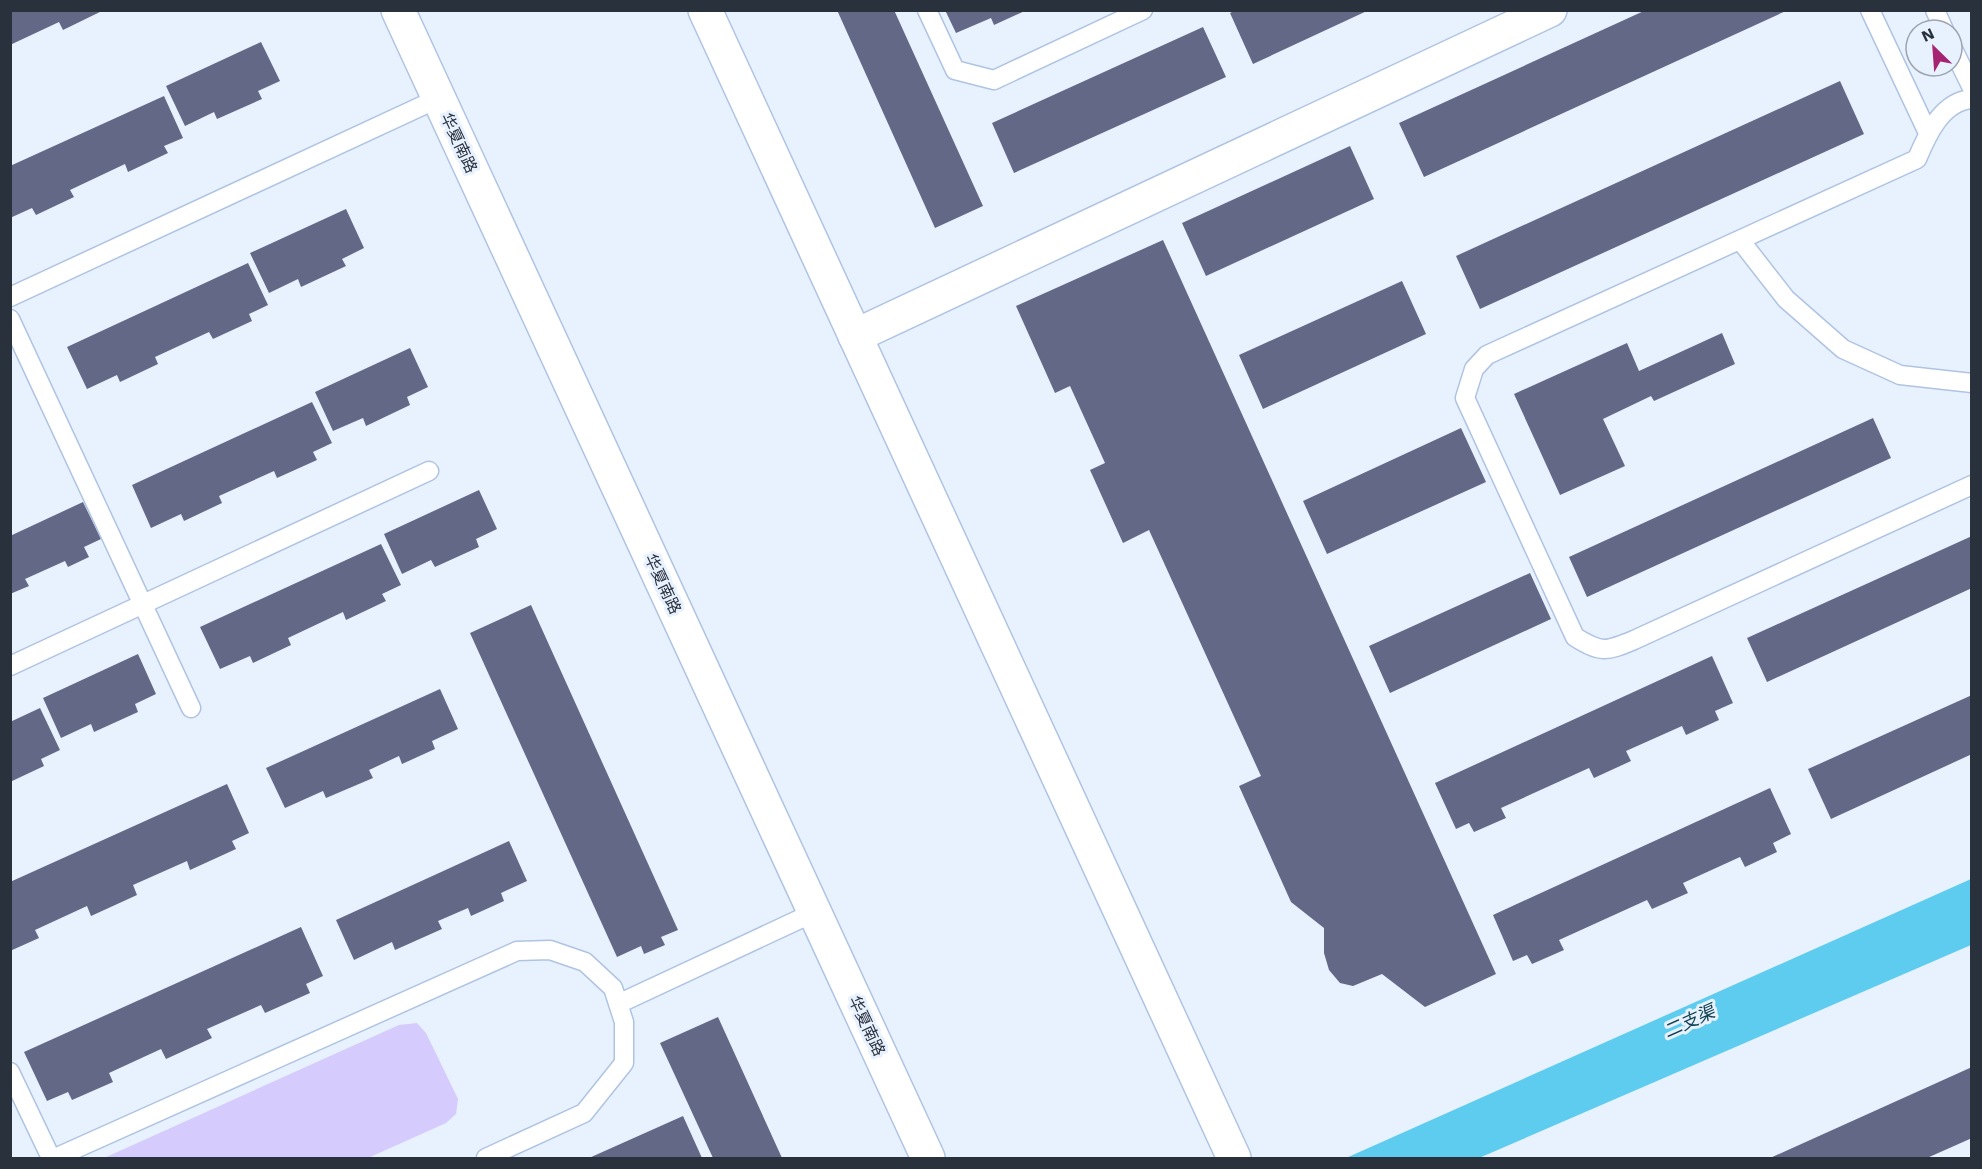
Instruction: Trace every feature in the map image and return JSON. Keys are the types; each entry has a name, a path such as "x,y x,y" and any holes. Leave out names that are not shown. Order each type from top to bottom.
{"street":[{"name":"华夏南路","path":"398,10 928,1158"},
{"path":"705,10 1234,1158"},
{"path":"855,336 1550,10"}],"lane":[{"path":"927,10 955,70 994,80 1143,10"},
{"path":"1870,10 1928,134"},
{"path":"1964,73 1971,88"},
{"path":"10,297 439,98"},
{"path":"1971,99 1962,99 1944,112 1928,134 1917,159 1487,355 1474,369 1465,398 1575,637 1594,648 1613,649 1971,484"},
{"path":"1740,240 1786,299 1843,349 1900,375 1971,383"},
{"path":"10,319 191,708"},
{"path":"10,666 429,471"},
{"path":"618,1004 815,912"},
{"path":"10,1072 53,1158 517,951 550,950 585,962 613,988 624,1022 624,1063 584,1113 486,1158"}],"shaded area":[{"path":"417,1023 426,1033 458,1099 456,1114 446,1123 368,1158 104,1158 399,1025"}],"water":[{"name":"二支渠","path":"1971,879 1971,945 1479,1158 1346,1158"}],"building":[{"path":"10,10 104,10 63,30 59,22 10,45"},
{"path":"837,10 894,10 983,206 935,228"},
{"path":"945,10 1027,10 994,25 991,18 956,33"},
{"path":"1236,10 1369,10 1253,64 1230,13"},
{"path":"1646,10 1788,10 1424,177 1399,123"},
{"path":"1203,27 1226,77 1014,173 992,123"},
{"path":"261,42 280,81 258,91 262,99 217,119 214,112 185,126 166,86"},
{"path":"1840,81 1864,134 1480,309 1456,256"},
{"path":"164,96 183,138 164,146 168,153 128,172 125,164 70,190 74,197 36,215 32,208 10,218 10,166"},
{"path":"1350,146 1374,199 1206,276 1182,223"},
{"path":"346,209 364,248 342,259 346,266 301,287 298,279 269,293 250,253"},
{"path":"1163,240 1496,974 1425,1007 1382,974 1353,986 1340,983 1329,970 1324,953 1324,928 1291,902 1239,786 1261,776 1149,530 1123,543 1090,470 1105,463 1070,386 1055,393 1016,306"},
{"path":"248,263 268,305 249,314 252,321 213,339 209,332 155,357 158,364 120,382 117,375 87,389 67,347"},
{"path":"1402,281 1426,334 1263,409 1239,355"},
{"path":"1722,333 1735,364 1654,401 1651,396 1603,419 1625,466 1560,495 1514,394 1627,343 1639,371"},
{"path":"410,348 428,387 407,397 410,405 366,426 363,418 333,431 315,392"},
{"path":"312,402 332,443 313,452 317,460 277,478 274,471 219,496 222,503 184,521 181,514 151,528 132,485"},
{"path":"1873,418 1891,458 1587,597 1569,557"},
{"path":"1461,428 1486,482 1327,554 1303,501"},
{"path":"479,490 497,529 476,539 479,547 435,567 431,560 402,574 384,534"},
{"path":"83,502 101,539 84,547 89,557 68,567 65,561 25,579 29,586 10,594 10,536"},
{"path":"1972,536 1972,588 1767,682 1747,638"},
{"path":"381,544 401,585 382,594 386,601 346,620 343,612 288,638 291,645 253,663 250,656 220,669 200,627"},
{"path":"1530,573 1551,619 1390,693 1369,646"},
{"path":"531,605 678,930 661,937 665,945 644,954 641,946 617,957 470,633"},
{"path":"138,654 156,694 135,704 138,712 94,732 91,724 61,738 43,698"},
{"path":"1712,656 1733,703 1715,711 1719,720 1686,735 1682,726 1626,751 1631,761 1594,778 1589,768 1501,808 1506,818 1474,832 1469,823 1456,829 1435,783"},
{"path":"440,689 458,729 432,741 435,749 402,764 399,756 369,770 373,778 326,798 323,791 285,808 266,768"},
{"path":"1972,695 1972,754 1831,819 1808,769"},
{"path":"40,708 60,750 41,759 44,766 10,782 10,722"},
{"path":"227,784 249,833 232,841 236,849 190,870 187,861 133,885 137,895 91,916 87,906 35,930 39,938 10,951 10,882"},
{"path":"1770,788 1791,834 1773,843 1777,852 1745,867 1740,857 1683,883 1688,893 1652,909 1647,900 1559,940 1564,950 1532,964 1527,955 1513,961 1493,915"},
{"path":"509,841 527,881 501,893 504,901 471,916 468,908 438,921 442,929 395,950 392,942 354,960 336,920"},
{"path":"301,927 323,976 306,984 310,993 265,1013 261,1005 207,1029 212,1038 166,1059 161,1049 109,1073 113,1082 72,1100 68,1092 47,1101 24,1052"},
{"path":"718,1017 782,1158 713,1158 660,1043"},
{"path":"1972,1067 1972,1138 1927,1158 1770,1158"},
{"path":"683,1116 702,1158 589,1158"}]}
